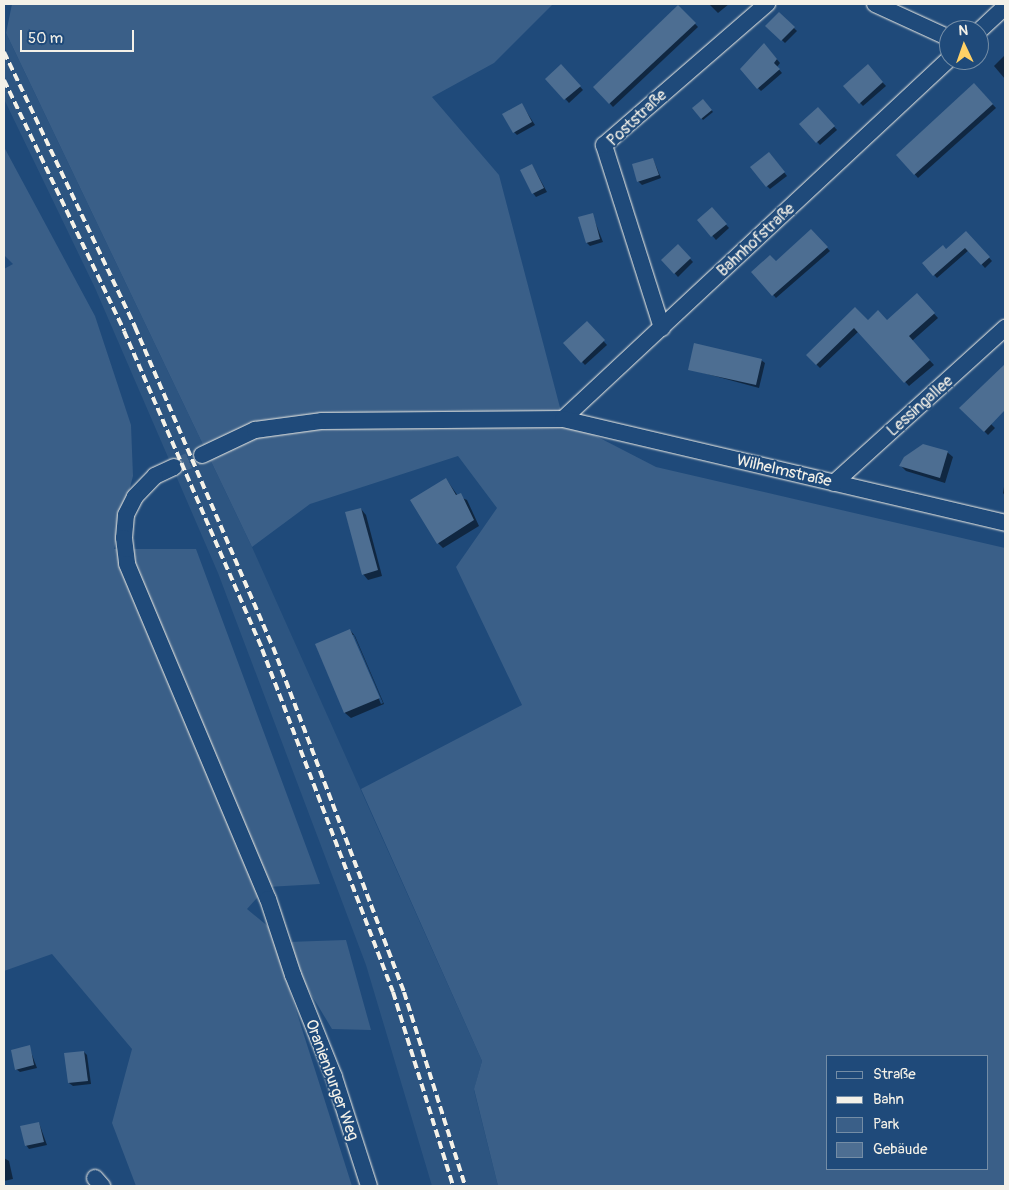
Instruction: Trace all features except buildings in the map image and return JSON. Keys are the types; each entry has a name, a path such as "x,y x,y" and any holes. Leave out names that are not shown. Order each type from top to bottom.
{"street":[{"name":"Poststraße","path":"662,328 604,146 767,4"},
{"path":"875,4 939,33"},
{"path":"989,22 1005,7"},
{"name":"Bahnhofstraße","path":"563,419 939,68"},
{"name":"Lessingallee","path":"834,483 1005,328"},
{"name":"Wilhelmstraße","path":"202,455 255,430 322,421 563,419 1005,523"},
{"name":"Oranienburger Weg","path":"174,467 155,476 136,497 126,515 124,538 127,564 268,899 292,975 334,1077 369,1186"}],"shaded area":[{"path":"6,33 252,547 482,1061 474,1090 498,1186 432,1186 366,965 218,573 95,288 4,99"}],"green space":[{"path":"12,4 553,4 494,63 432,97 499,175 563,419 656,467 1005,548 1005,1186 498,1186 474,1089 482,1061 361,789 522,705 456,567 497,508 458,456 310,504 252,547 6,33"},
{"path":"4,147 95,316 131,425 133,476 114,549 196,549 320,884 267,887 247,909 287,942 346,940 371,1030 332,1029 291,961 281,963 352,1186 136,1186 112,1123 132,1049 52,954 4,971 4,269 13,264 4,255"}],"tunnel":[{"path":"174,467 202,455"}],"railway":[{"path":"4,52 135,327 273,647 404,992 465,1186"},
{"path":"4,80 124,331 262,649 393,992 453,1186"}]}
